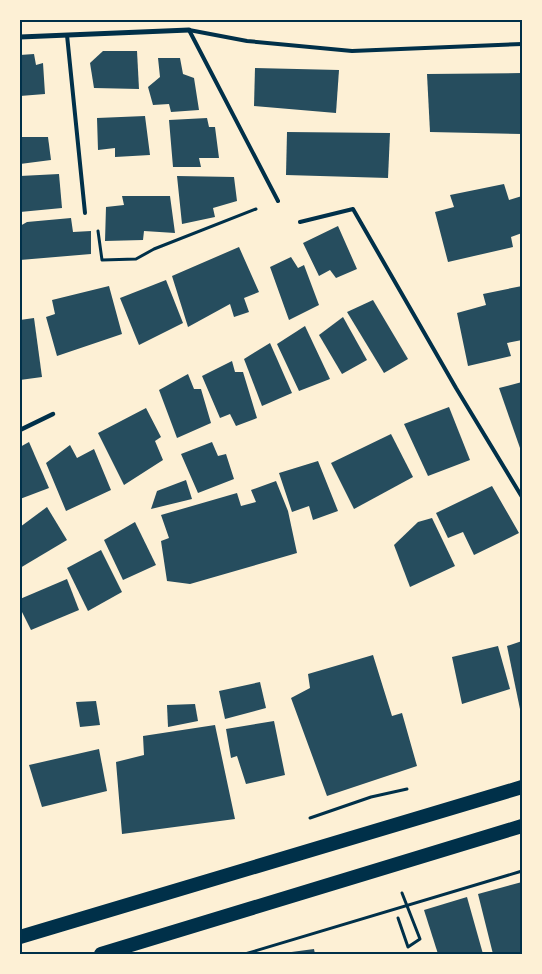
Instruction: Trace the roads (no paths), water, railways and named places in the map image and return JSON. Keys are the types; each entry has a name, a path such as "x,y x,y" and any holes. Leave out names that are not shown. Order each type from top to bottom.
{"highway":[{"path":"20,937 522,787"},
{"path":"101,954 522,826"}],"street":[{"path":"20,37 189,30"},
{"path":"20,430 53,414"}],"lane":[{"path":"189,30 247,41 352,51 522,44"},
{"path":"189,30 278,201"},
{"path":"67,35 85,213"},
{"path":"300,222 353,209 522,497"}]}
